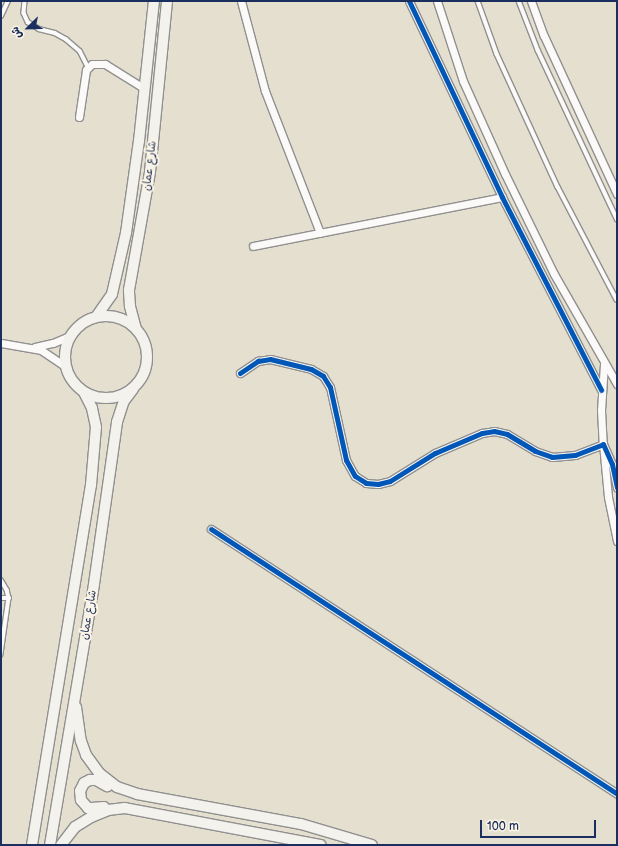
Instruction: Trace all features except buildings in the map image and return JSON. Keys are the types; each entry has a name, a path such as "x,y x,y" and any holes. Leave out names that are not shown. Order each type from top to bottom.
{"main road":[{"name":"شارع عمان","path":"96,317 112,294 126,233 145,89 154,1"},
{"name":"شارع عمان","path":"136,329 130,306 130,290 148,187 167,1"},
{"path":"113,316 136,329 146,345 148,355 144,373 133,389 109,398 84,392 73,381 66,367 66,350 72,335 82,324 96,317 113,316"},
{"name":"شارع عمان","path":"50,845 106,510 117,422 121,407 133,389"},
{"name":"شارع عمان","path":"32,845 91,486 96,427 92,408 84,392"},
{"path":"75,699 81,741 86,755 105,778 124,790"},
{"path":"321,845 126,808 112,806 92,809 82,803 79,794 82,785 90,780 96,780 115,790 124,790 301,824 372,845"},
{"path":"61,845 83,821 103,812 126,808"}],"street":[{"path":"241,1 265,91 320,232"},
{"path":"409,1 502,197 601,390"},
{"path":"437,1 450,49 491,143 554,274 604,364 617,384"},
{"path":"531,1 544,36 617,194"},
{"path":"79,118 88,66 101,63 145,89"},
{"path":"253,246 502,197"},
{"path":"33,348 53,343 72,335"},
{"path":"1,343 33,348 54,357 66,367"},
{"path":"240,372 258,361 270,359 311,369 323,376 330,387 348,466 360,480 372,484 390,481 435,453 488,432 507,434 535,451 552,457 574,455 603,444"},
{"path":"604,364 601,390 603,444 607,491 617,541"},
{"path":"603,444 612,464 617,487"},
{"path":"211,529 617,794"}],"lane":[{"path":"1,16 8,1"},
{"path":"25,1 24,13 28,22 39,29 55,33 66,39 80,51 88,66"},
{"path":"478,1 497,54 558,187 617,300"},
{"path":"519,1 538,50 617,220"},
{"path":"1,580 8,590 1,654"},
{"path":"1,598 8,598"},
{"path":"1,617 6,617"}],"cycle path":[{"path":"409,1 502,197 601,390"},
{"path":"240,373 258,361 270,359 311,369 323,376 330,387 346,460 355,476 366,483 378,484 390,481 435,453 482,433 494,431 507,434 535,451 552,457 575,455 603,444 612,464 617,487"},
{"path":"211,529 617,794"}]}
